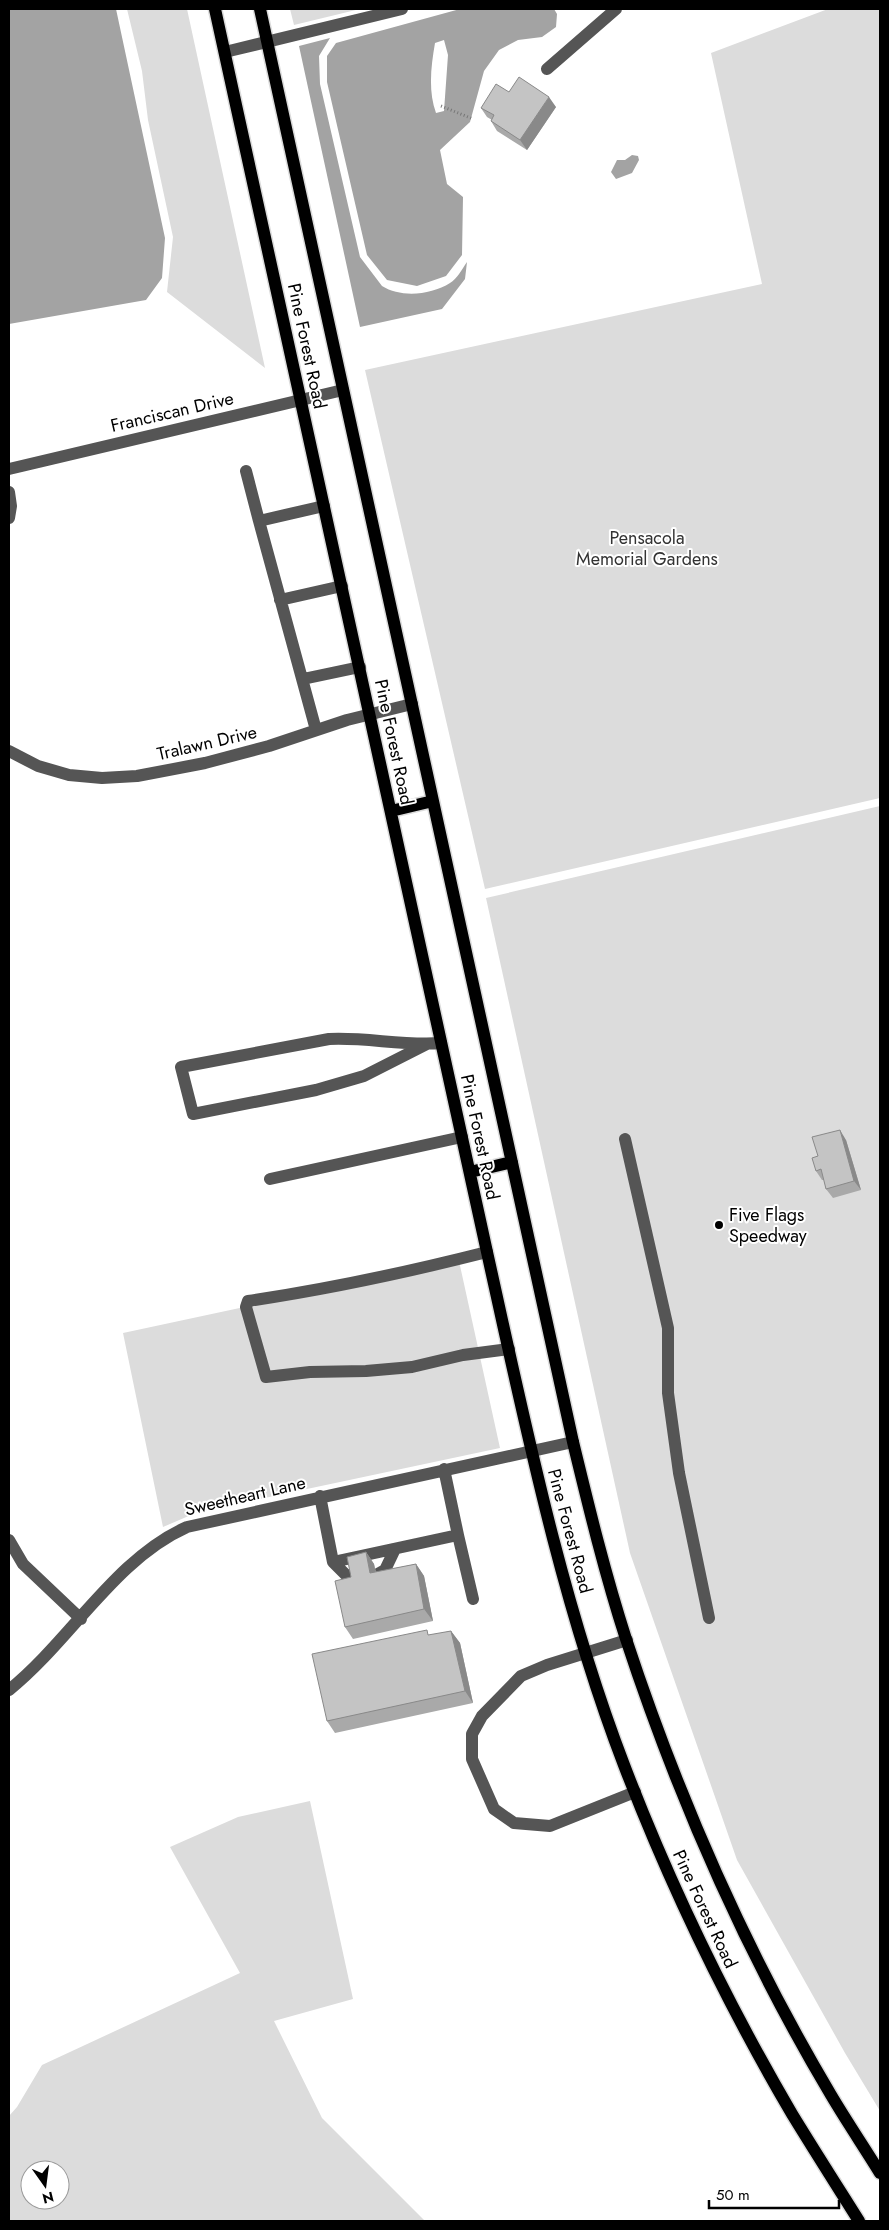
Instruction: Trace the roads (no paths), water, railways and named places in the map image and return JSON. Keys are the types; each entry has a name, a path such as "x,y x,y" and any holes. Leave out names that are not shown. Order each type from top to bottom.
{"main road":[{"name":"Pine Forest Road","path":"215,9 531,1451 558,1559 586,1653 622,1762 682,1903 728,1996 792,2113 859,2221"},
{"name":"Pine Forest Road","path":"260,9 573,1442 596,1536 627,1640 678,1782 714,1867 757,1959 831,2095 880,2173"},
{"path":"391,811 433,801"},
{"path":"470,1172 512,1162"}],"street":[{"path":"225,52 402,9"},
{"path":"547,69 616,9"},
{"name":"Franciscan Drive","path":"9,469 343,390"},
{"path":"246,471 316,730"},
{"path":"9,492 9,518"},
{"path":"259,521 324,506"},
{"path":"280,600 342,586"},
{"path":"303,679 360,667"},
{"name":"Tralawn Drive","path":"9,751 38,766 69,774 102,778 137,776 205,763 269,746 370,714 412,704"},
{"path":"426,1044 364,1076 316,1090 193,1114 181,1067 330,1038 402,1044 441,1043"},
{"path":"270,1178 462,1137"},
{"path":"625,1139 668,1328 668,1393 675,1446 709,1618"},
{"path":"487,1252 325,1289 248,1301 246,1307 266,1377 310,1372 366,1371 412,1367 463,1354 509,1349"},
{"name":"Sweetheart Lane","path":"9,1690 49,1654 122,1572 146,1551 173,1533 200,1522 573,1442"},
{"path":"444,1470 474,1599"},
{"path":"320,1496 332,1562 348,1577 358,1579"},
{"path":"332,1562 458,1535"},
{"path":"9,1540 23,1564 81,1619"},
{"path":"376,1575 386,1570 395,1548"},
{"path":"627,1640 547,1665 521,1676 482,1716 472,1734 472,1759 494,1809 514,1822 550,1826 635,1792"}],"place":[{"name":"Five Flags Speedway","path":"719,1225"}],"park label":[{"name":"Pensacola Memorial Gardens","path":"647,548"}]}
